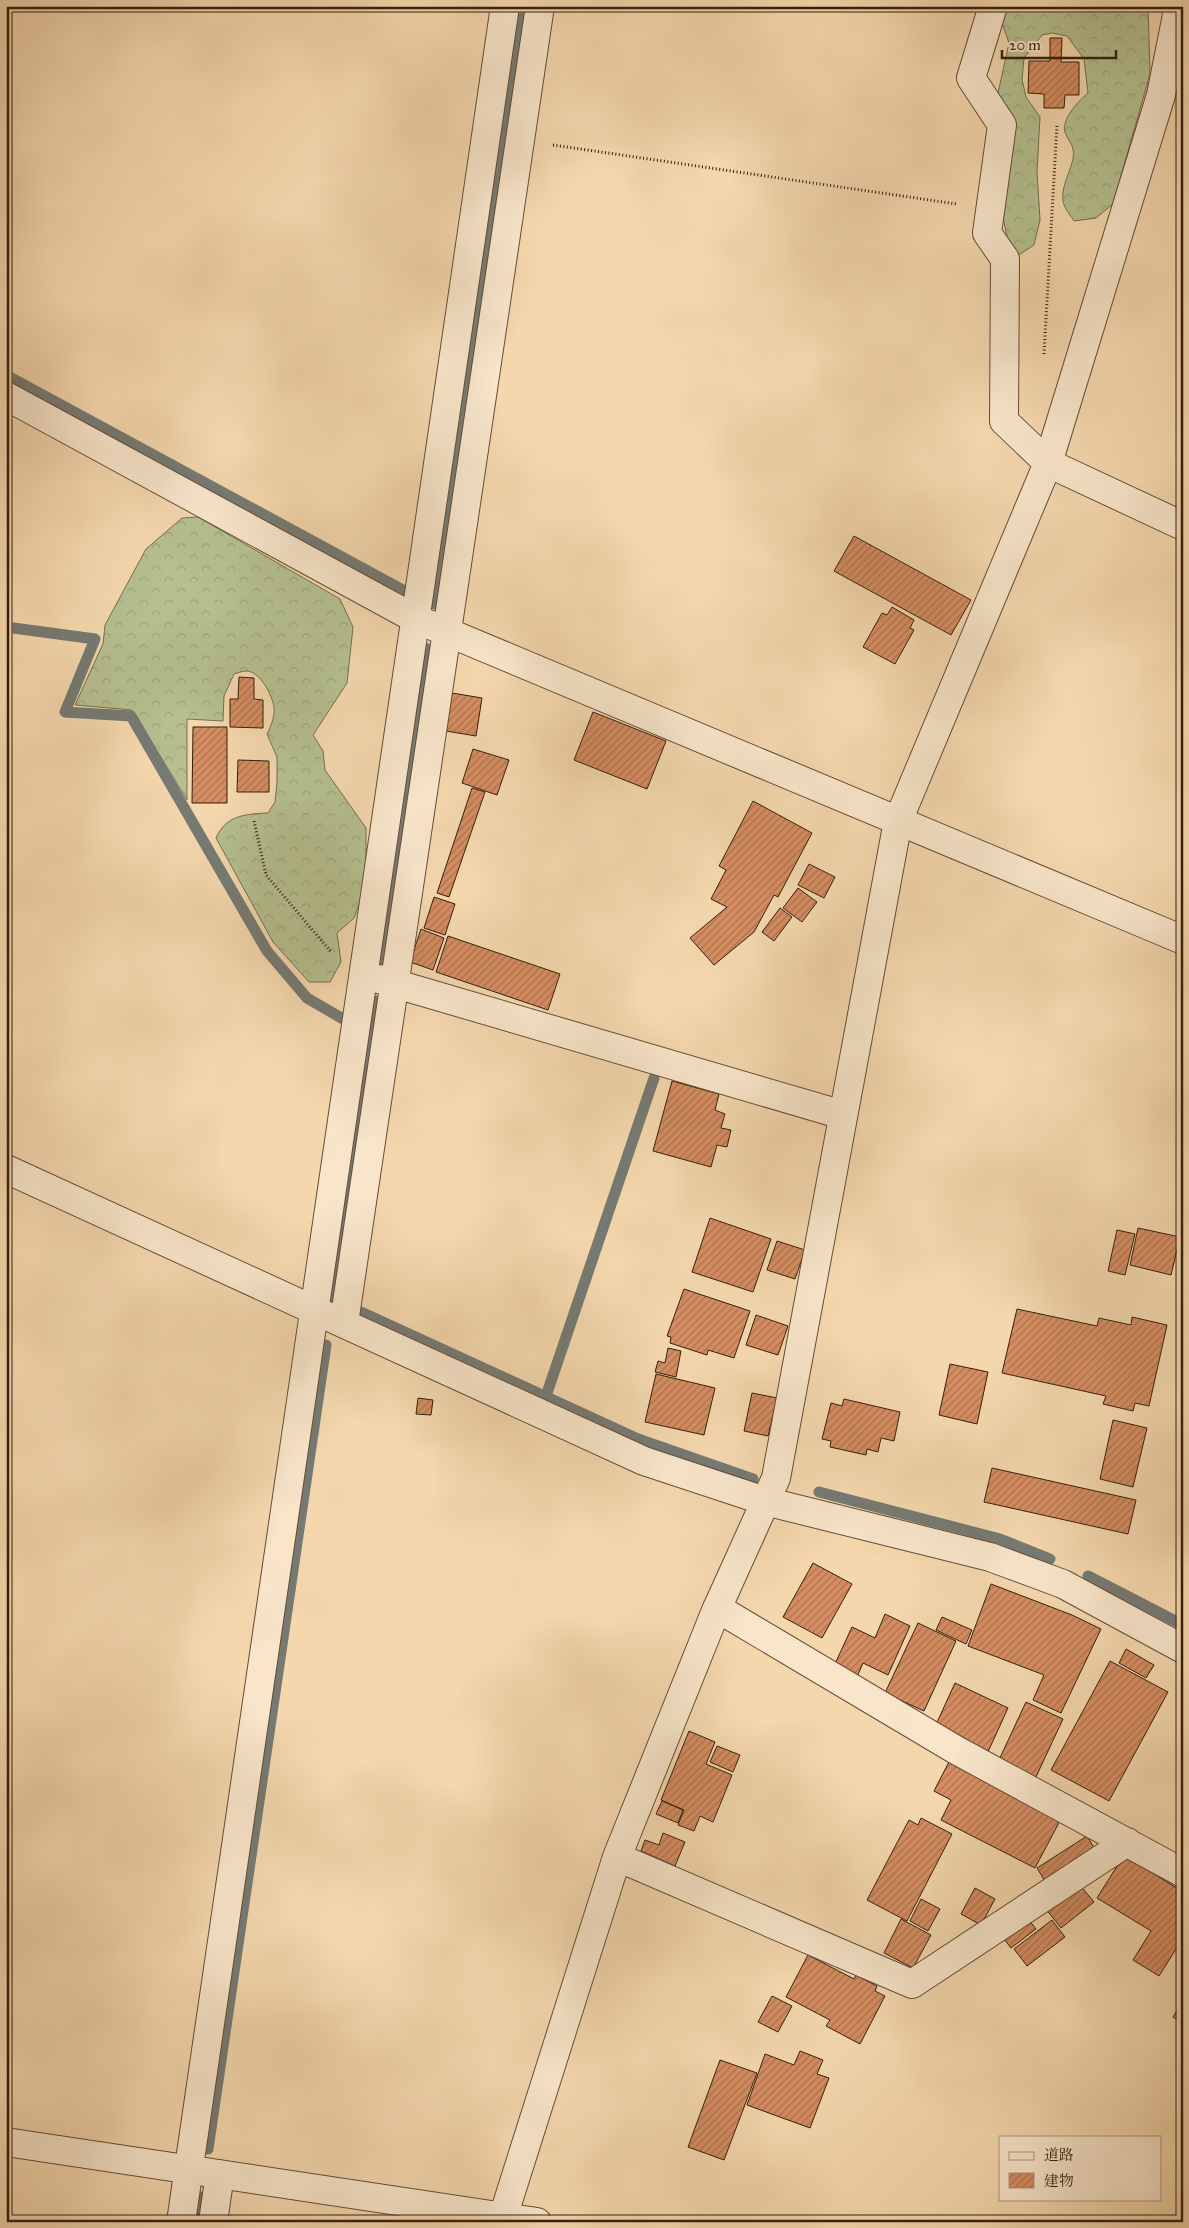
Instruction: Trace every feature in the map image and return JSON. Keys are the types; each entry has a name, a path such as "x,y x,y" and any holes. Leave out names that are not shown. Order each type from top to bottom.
{"street":[{"path":"181,2222 506,6"},
{"path":"344,1323 396,984 540,6"},
{"path":"993,6 971,78 1002,126 988,233 1004,259 1004,421 1048,463 1183,526"},
{"path":"503,2217 617,1857 717,1608 776,1478 898,822 1048,463 1161,95 1179,12"},
{"path":"6,396 416,619 1183,940"},
{"path":"364,975 843,1115"},
{"path":"6,1169 644,1461 765,1501 990,1557 1063,1584 1183,1649"},
{"path":"717,1608 956,1750 1183,1873"},
{"path":"617,1857 912,1984 1127,1842"},
{"path":"6,2142 538,2222"},
{"path":"213,2222 220,2174"}],"path":[{"path":"1044,362 1057,126"},
{"path":"520,141 991,209"},
{"path":"254,822 266,875 348,972 364,975"}],"green space":[{"path":"1005,6 1148,6 1150,74 1113,204 1096,218 1074,221 1063,201 1064,188 1074,154 1064,128 1071,111 1088,93 1084,59 1067,36 1052,33 1042,35 1024,58 1022,79 1026,97 1040,117 1037,172 1040,220 1034,245 1017,256 1007,237 1002,212 1012,122 998,93 1009,43 1001,20"},
{"path":"198,517 340,599 353,627 347,683 313,735 323,751 325,770 366,828 366,885 354,918 337,933 341,962 330,982 309,982 273,942 216,838 220,830 231,820 245,815 268,813 275,802 277,757 267,734 273,718 274,707 268,690 260,679 251,672 246,671 234,674 224,696 223,721 187,719 187,800 132,710 75,705 103,644 105,625 146,549 182,518"}],"building":[{"path":"1050,38 1062,38 1061,62 1079,62 1079,95 1065,95 1064,108 1044,108 1044,94 1028,93 1029,61 1050,61"},
{"path":"854,536 971,600 951,635 834,571"},
{"path":"892,607 914,620 910,628 914,630 895,664 863,647 882,613 887,615"},
{"path":"239,677 254,678 254,699 263,700 263,728 230,727 230,699 238,699"},
{"path":"452,693 482,698 476,736 446,731"},
{"path":"593,712 666,741 647,789 574,760"},
{"path":"193,727 227,727 227,803 192,803"},
{"path":"473,749 509,760 497,795 462,783"},
{"path":"238,760 269,761 269,792 237,792"},
{"path":"472,788 485,792 449,897 437,893"},
{"path":"753,801 812,833 778,897 774,895 754,932 714,965 690,938 727,907 711,899 726,870 719,866"},
{"path":"809,864 835,877 824,898 798,885"},
{"path":"798,888 817,902 802,922 783,908"},
{"path":"434,897 455,904 445,935 424,928"},
{"path":"780,908 792,917 774,941 762,932"},
{"path":"421,929 444,938 433,970 410,962"},
{"path":"448,936 560,974 548,1010 436,972"},
{"path":"672,1081 719,1094 715,1110 725,1114 721,1128 731,1130 727,1147 717,1145 711,1167 653,1151"},
{"path":"710,1218 771,1239 753,1292 692,1272"},
{"path":"1138,1228 1180,1237 1171,1275 1130,1265"},
{"path":"1117,1230 1135,1234 1125,1275 1108,1271"},
{"path":"777,1241 805,1250 795,1279 767,1270"},
{"path":"684,1289 750,1311 734,1358 708,1350 707,1355 670,1343 671,1337 667,1336"},
{"path":"1017,1309 1097,1326 1099,1318 1131,1325 1132,1317 1167,1325 1149,1406 1135,1403 1133,1411 1103,1404 1106,1396 1002,1373"},
{"path":"756,1315 788,1326 778,1355 746,1345"},
{"path":"668,1348 681,1351 676,1377 655,1372 658,1361 665,1363"},
{"path":"950,1364 988,1372 977,1424 939,1415"},
{"path":"656,1374 715,1388 704,1435 645,1422"},
{"path":"752,1393 777,1398 768,1436 744,1431"},
{"path":"418,1398 433,1400 431,1415 416,1414"},
{"path":"844,1399 900,1412 894,1441 881,1438 878,1452 867,1449 866,1455 830,1447 831,1441 822,1439 831,1403 842,1406"},
{"path":"1113,1420 1147,1428 1133,1487 1100,1479"},
{"path":"992,1468 1136,1500 1128,1534 984,1502"},
{"path":"813,1563 852,1584 822,1638 783,1617"},
{"path":"991,1584 1072,1615 1101,1629 1061,1713 1033,1700 1044,1675 968,1646"},
{"path":"885,1614 910,1626 888,1675 863,1663 857,1677 834,1666 852,1627 875,1638"},
{"path":"942,1617 972,1630 966,1644 936,1630"},
{"path":"918,1623 956,1641 924,1711 885,1693"},
{"path":"1126,1649 1154,1665 1146,1678 1119,1663"},
{"path":"1110,1661 1168,1692 1109,1801 1051,1770"},
{"path":"955,1683 1008,1708 987,1754 934,1729"},
{"path":"1026,1702 1063,1719 1035,1779 998,1762"},
{"path":"689,1731 715,1742 706,1764 732,1775 713,1822 700,1816 694,1831 678,1825 684,1810 661,1800"},
{"path":"717,1746 740,1755 733,1772 710,1762"},
{"path":"951,1758 1063,1815 1035,1868 941,1820 951,1800 934,1791"},
{"path":"662,1801 683,1810 678,1823 656,1814"},
{"path":"921,1818 952,1834 907,1921 867,1900 909,1820 918,1825"},
{"path":"663,1833 685,1842 675,1866 641,1851 645,1840 659,1845"},
{"path":"1087,1836 1096,1851 1046,1883 1037,1868"},
{"path":"1124,1855 1183,1892 1183,1938 1159,1976 1133,1960 1151,1931 1097,1898"},
{"path":"1075,1879 1094,1902 1061,1928 1042,1904"},
{"path":"975,1888 995,1899 981,1925 961,1914"},
{"path":"921,1899 940,1909 928,1931 910,1921"},
{"path":"1025,1915 1036,1929 1011,1948 1000,1934"},
{"path":"901,1919 931,1935 913,1968 884,1953"},
{"path":"1052,1920 1065,1937 1027,1966 1014,1949"},
{"path":"808,1955 854,1979 856,1975 877,1986 875,1991 885,1996 860,2044 826,2026 830,2020 786,1997"},
{"path":"772,1996 792,2006 778,2032 758,2022"},
{"path":"1183,2001 1183,2023 1173,2017"},
{"path":"800,2051 823,2060 817,2074 829,2078 810,2128 747,2105 765,2054 794,2065"},
{"path":"720,2060 757,2073 724,2160 688,2147"}],"waterway":[{"path":"434,604 522,6"},
{"path":"6,375 403,590"},
{"path":"6,627 95,639 65,712 131,716 267,951 307,998 343,1019"},
{"path":"382,964 428,649"},
{"path":"332,1301 376,1001"},
{"path":"546,1396 654,1078"},
{"path":"361,1312 638,1439 753,1479"},
{"path":"208,2149 326,1345"},
{"path":"819,1492 1000,1539 1050,1559"},
{"path":"1088,1576 1183,1625"},
{"path":"198,2222 201,2197"}]}
